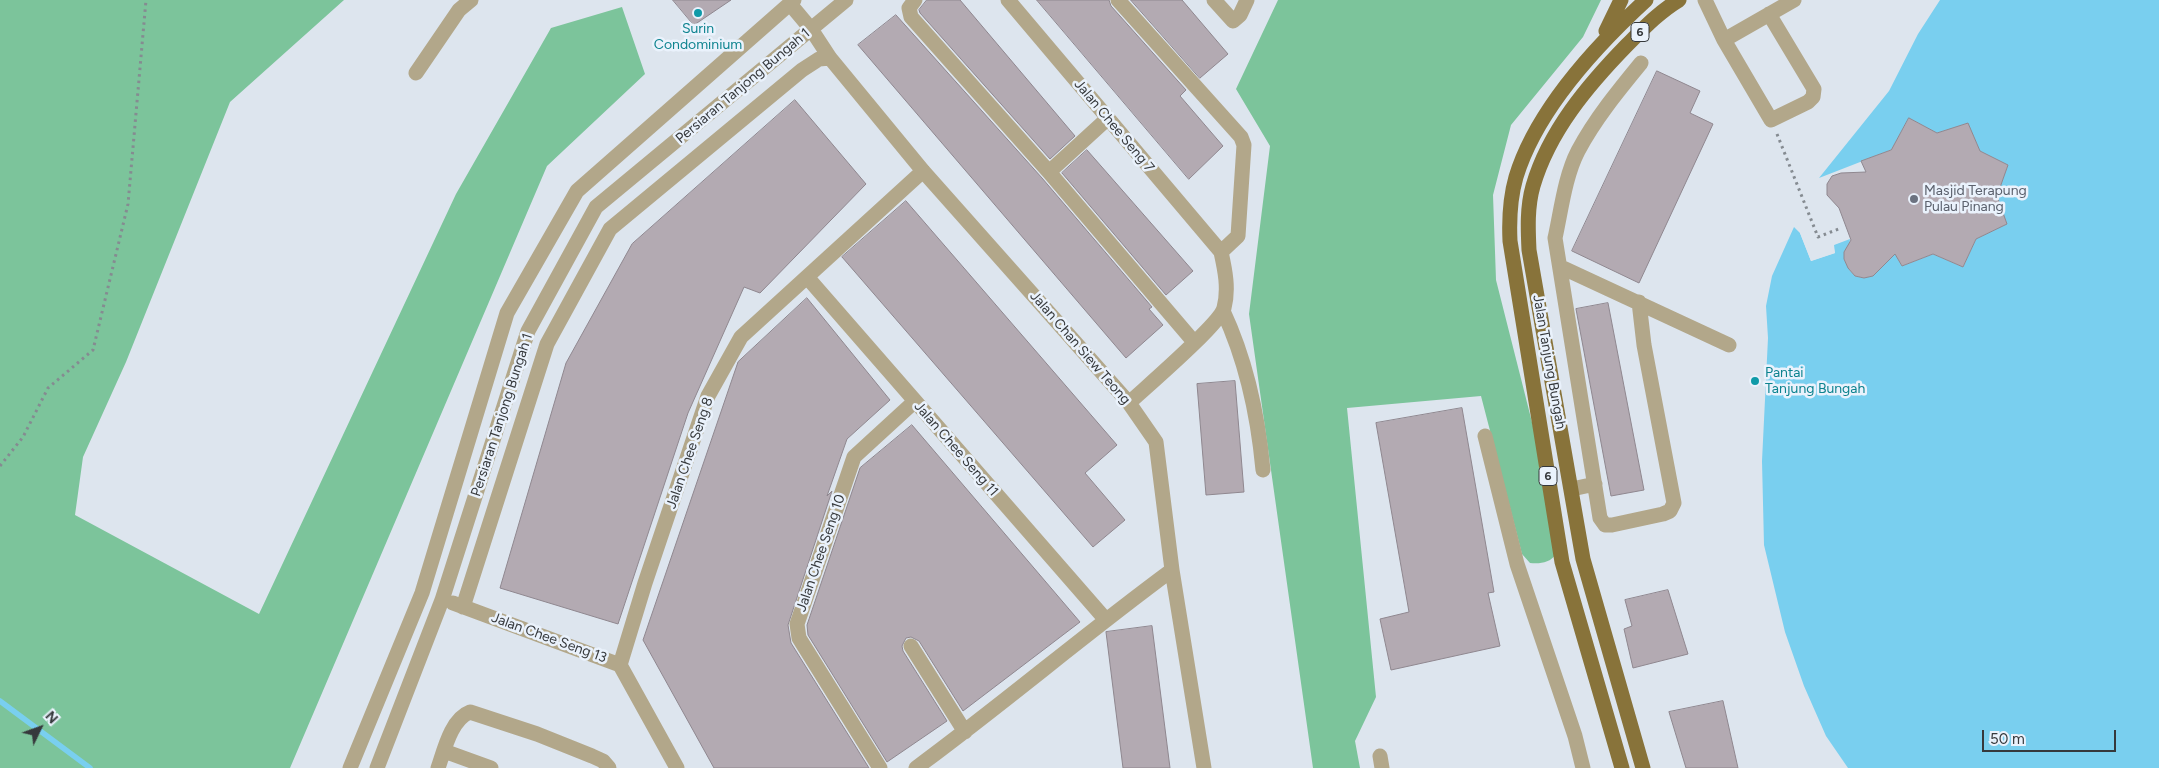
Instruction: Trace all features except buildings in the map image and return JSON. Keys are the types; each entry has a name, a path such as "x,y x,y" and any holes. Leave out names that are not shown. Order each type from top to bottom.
{"main road":[{"path":"1591,56 1621,0"},
{"name":"Jalan Tanjung Bungah","path":"1622,768 1562,562 1510,242 1509,216 1512,196 1533,134 1553,104 1591,56 1615,28 1646,0"},
{"name":"Jalan Tanjung Bungah","path":"1642,768 1583,559 1529,250 1528,224 1531,195 1550,144 1575,106 1605,68 1639,33 1678,0"}],"street":[{"path":"416,73 459,10 471,0"},
{"name":"Persiaran Tanjong Bungah 1","path":"377,768 442,600 528,331 596,207 846,0"},
{"path":"915,0 909,8 911,17 1049,172 1194,342"},
{"name":"Jalan Chee Seng 7","path":"1008,0 1221,252"},
{"path":"1118,0 1241,137 1244,145 1238,236 1221,252 1227,291 1223,311 1194,342 1129,403"},
{"path":"1214,0 1233,20 1240,15 1247,0"},
{"path":"1724,40 1794,0"},
{"name":"Persiaran Tanjong Bungah 1","path":"350,768 422,593 507,313 577,191 792,2"},
{"name":"Jalan Chan Siew Teong","path":"792,2 830,58 924,171 1129,403 1156,442 1172,570 1204,768"},
{"path":"1709,2 1724,40 1770,120 1808,102 1813,97 1814,89 1769,14"},
{"path":"785,50 802,70"},
{"name":"Persiaran Tanjong Bungah 1","path":"463,607 547,344 610,229 802,70 819,60 830,58"},
{"path":"1639,302 1644,345 1674,503 1670,510 1663,514 1605,525 1600,518 1555,238 1563,197 1577,153 1601,113 1641,63"},
{"path":"1049,172 1108,119"},
{"name":"Jalan Chee Seng 8","path":"620,665 645,583 708,396 741,337 924,171"},
{"path":"1561,266 1730,346"},
{"name":"Jalan Chee Seng 11","path":"807,277 1106,620"},
{"path":"1223,311 1235,337 1252,404 1260,441 1263,470"},
{"name":"Jalan Chee Seng 10","path":"880,768 800,638 797,624 854,458 914,402"},
{"path":"1485,436 1517,564 1575,736 1583,768"},
{"path":"1572,489 1595,484"},
{"path":"916,768 965,732 1172,570"},
{"name":"Jalan Chee Seng 13","path":"422,593 620,665 677,768"},
{"path":"911,646 965,732"},
{"path":"438,768 458,722 463,714 470,712 537,734 592,756 603,761 609,768"},
{"path":"444,751 491,768"}],"path":[{"path":"0,466 23,437 48,388 93,350 128,204 146,0"},
{"path":"1770,120 1818,237 1841,228"}],"green space":[{"path":"0,0 344,0 230,102 126,362 83,457 75,515 259,614 456,194 551,28 622,7 645,74 547,166 290,768 0,768"},
{"path":"1278,0 1601,0 1583,37 1511,125 1493,195 1496,280 1537,442 1556,554 1548,561 1530,563 1522,554 1481,396 1347,408 1376,697 1355,741 1360,768 1313,768 1249,314 1270,146 1236,89"}],"water":[{"path":"1940,0 2159,0 2159,768 1848,768 1826,736 1804,686 1785,632 1764,545 1762,461 1768,338 1766,306 1772,276 1794,227 1800,233 1811,261 1835,253 1833,245 1850,238 1848,268 1855,276 1864,278 1895,253 1902,266 1933,254 1963,267 1976,239 1891,150 1819,178 1889,91 1918,34"}],"pier":[{"name":"Masjid Terapung Pulau Pinang","path":"1909,118 1937,133 1968,123 1980,151 2008,165 1997,196 2007,224 1976,239 1963,267 1933,254 1902,266 1895,253 1886,258 1882,267 1873,276 1864,278 1855,276 1848,268 1844,259 1844,252 1851,242 1850,239 1834,245 1835,253 1811,261 1800,233 1802,232 1813,258 1832,251 1832,243 1852,236 1893,152 1861,161 1891,150"}],"waterway":[{"path":"0,701 90,768"}],"place":[{"name":"Surin Condominium","path":"698,13"},
{"name":"Masjid Terapung Pulau Pinang","path":"1914,199"},
{"name":"Pantai Tanjung Bungah","path":"1755,381"}]}
